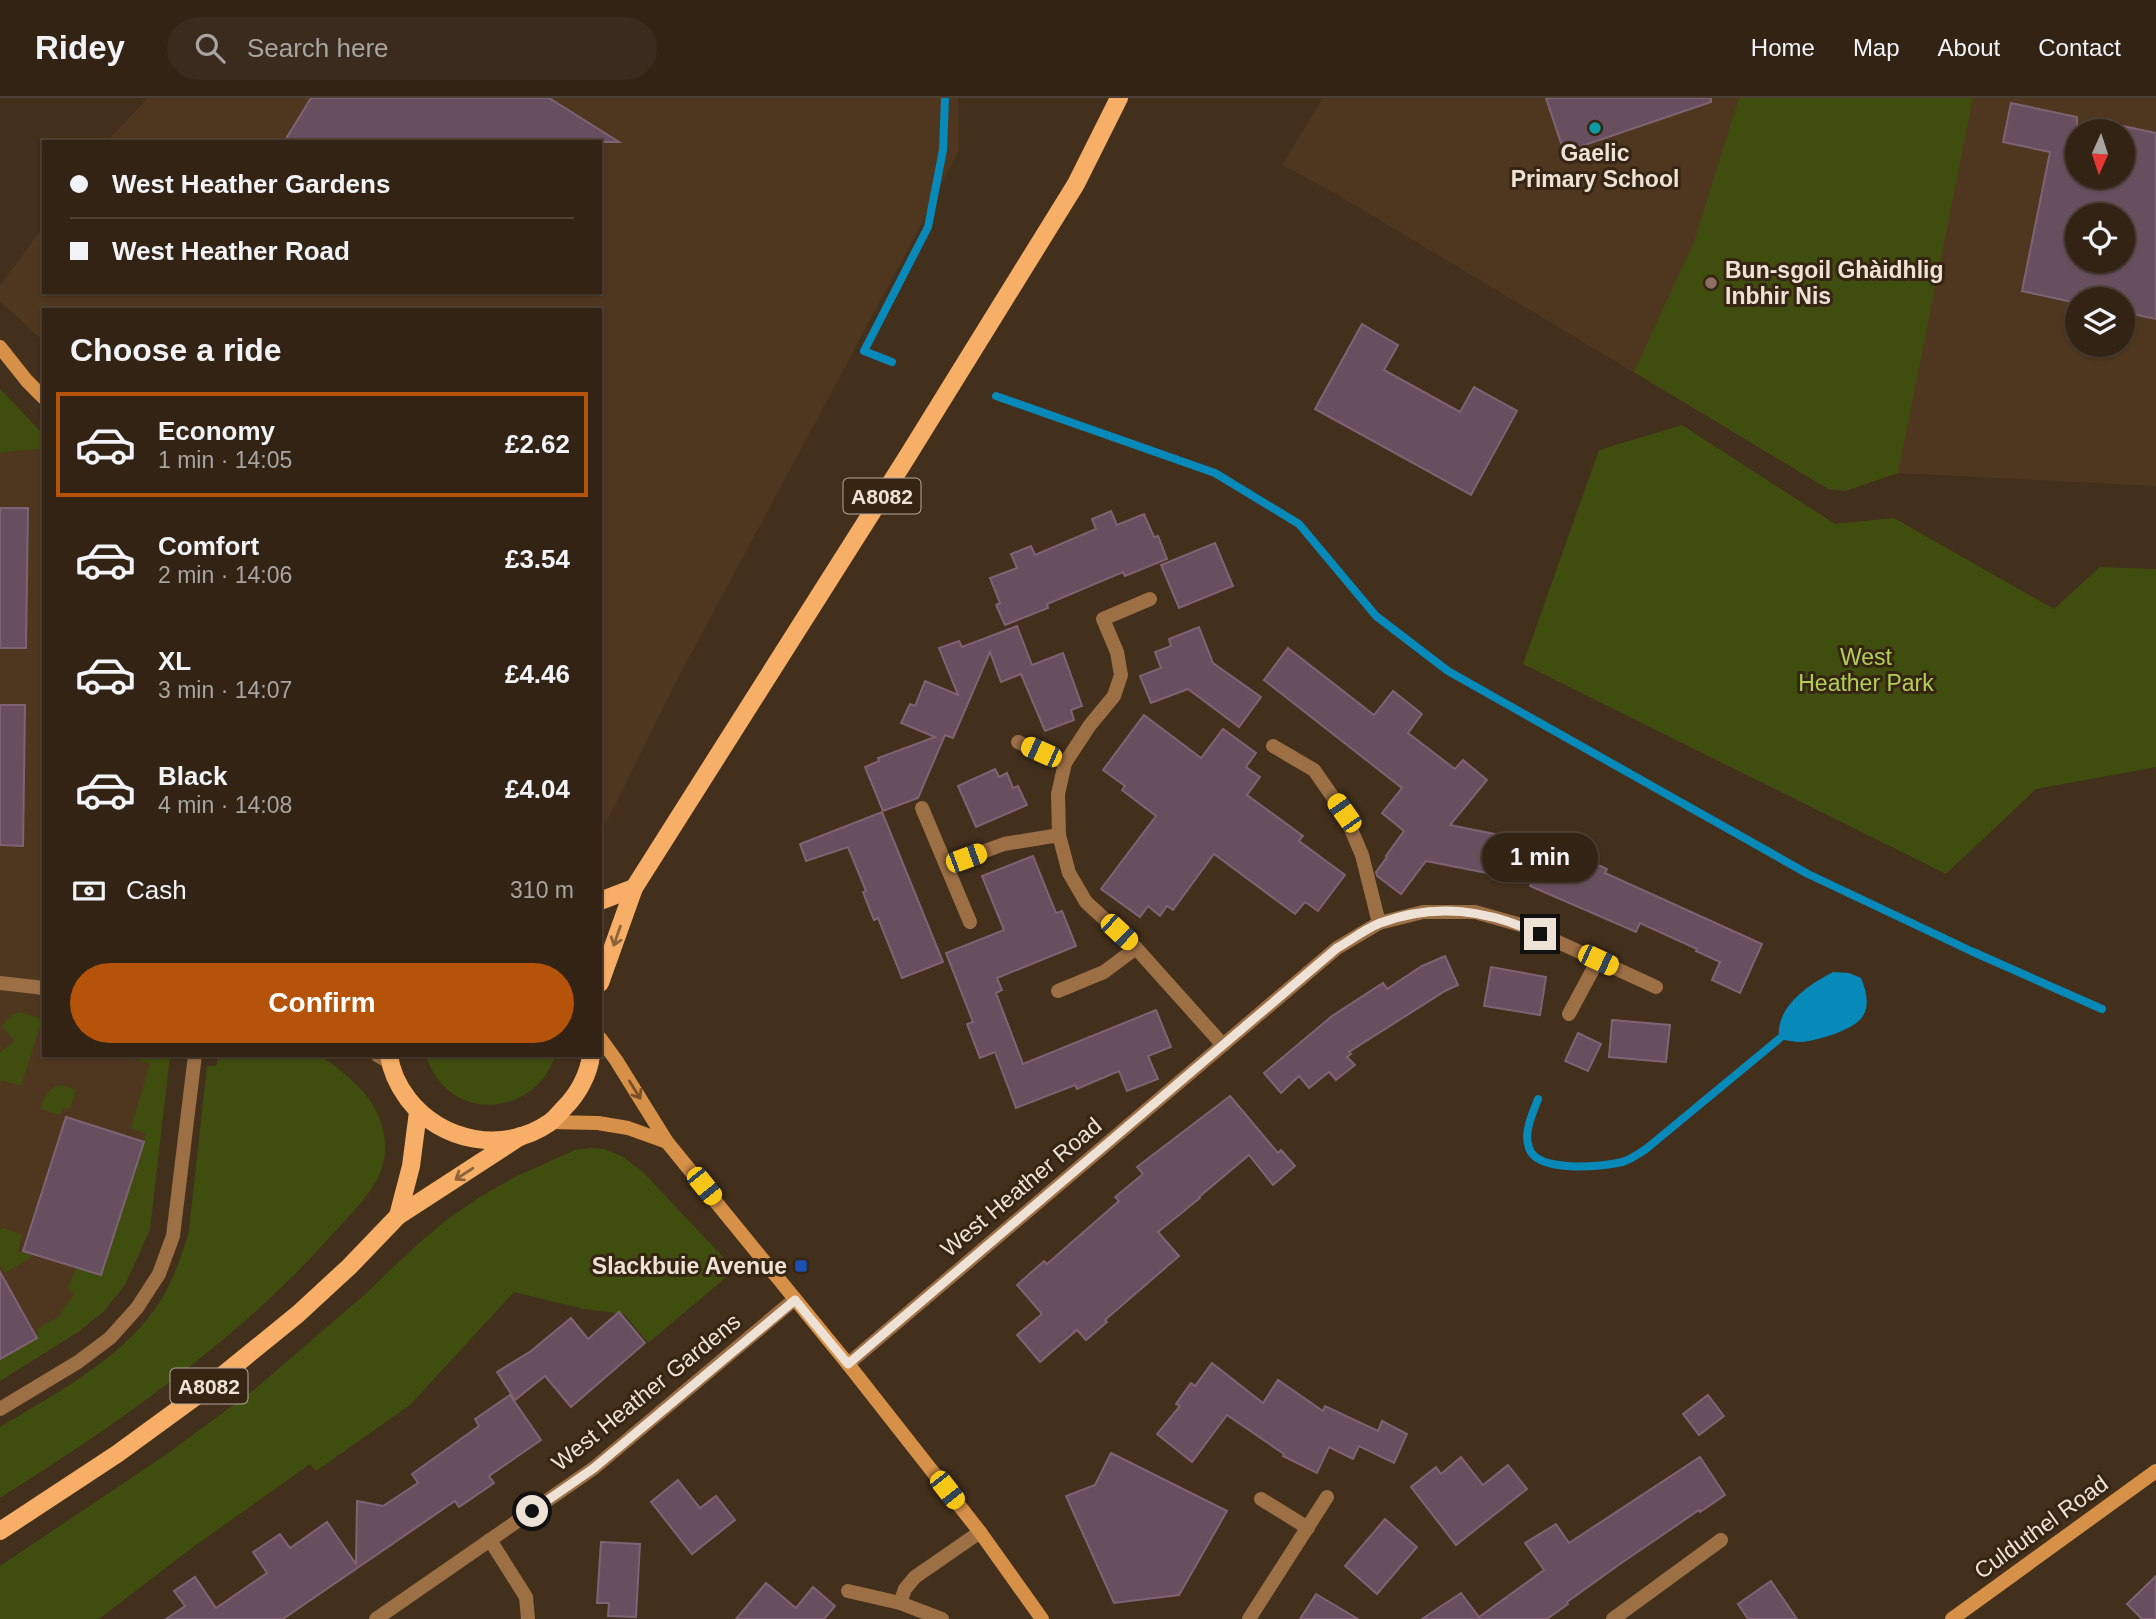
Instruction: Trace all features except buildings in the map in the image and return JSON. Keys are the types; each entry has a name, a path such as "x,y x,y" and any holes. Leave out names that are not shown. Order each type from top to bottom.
{"main road":[{"name":"A8082","path":"602,977 634,888 1076,184 1119,98"},
{"path":"602,900 634,888"},
{"name":"A8082","path":"0,1531 117,1454 202,1392 299,1314 398,1216 521,1136 549,1122 575,1097 590,1065 591,1057"},
{"name":"A8082","path":"385,1058 400,1089 418,1112 440,1128 466,1138 494,1141 521,1136"},
{"name":"A8082","path":"398,1216 411,1166 418,1112"}],"street":[{"path":"0,347 42,396"},
{"path":"1150,599 1103,619 1117,652 1121,675 1114,696 1090,725 1065,763 1058,794 1059,835 1069,873 1086,902 1136,948 1223,1045"},
{"path":"1018,742 1065,763"},
{"path":"1273,746 1314,770 1344,813 1362,855 1379,923"},
{"path":"922,808 970,922"},
{"path":"947,865 1004,844 1059,835"},
{"name":"West Heather Road","path":"848,1364 1337,948 1379,923 1423,912 1475,912 1521,925 1656,987"},
{"path":"1058,991 1104,972 1136,948"},
{"path":"1569,1014 1598,960"},
{"path":"0,983 42,988"},
{"path":"602,1041 667,1142 848,1364 980,1532 1042,1619"},
{"path":"0,1409 78,1362 110,1338 137,1308 159,1273 173,1236 195,1057"},
{"path":"549,1122 598,1123 628,1128 667,1142"},
{"name":"West Heather Gardens","path":"376,1619 594,1468 795,1300"},
{"name":"Culduthel Road","path":"1952,1619 2156,1471"},
{"path":"1249,1619 1328,1497"},
{"path":"1261,1499 1308,1528"},
{"path":"900,1604 905,1589 915,1577 980,1532"},
{"path":"490,1540 526,1597 528,1619"},
{"path":"1614,1619 1721,1540"},
{"path":"848,1591 900,1604 942,1619"},
{"path":"1631,1606 1641,1619"}],"shaded area":[{"path":"148,98 958,98 959,150 678,678 602,831 602,308 42,308 42,340 0,301 0,286 42,229 42,294 602,294 602,140 108,140"},
{"name":"Bun-sgoil Ghàidhlig Inbhir Nis","path":"1323,98 2156,98 2156,486 1898,473 1845,491 1828,489 1338,195 1282,165"},
{"path":"42,448 42,1057 170,1057 150,1229 125,1285 103,1312 78,1332 0,1381 0,453"}],"green space":[{"path":"1739,98 1973,98 1898,473 1845,491 1828,489 1634,372 1694,242"},
{"path":"0,389 42,433 42,448 0,453"},
{"name":"West Heather Park","path":"1682,425 1835,524 1894,518 2054,609 2100,567 2156,569 2156,767 2036,789 1946,874 1523,664 1599,450"},
{"path":"20,1012 42,1019 21,1086 2,1080 0,1083 0,1052 15,1041 2,1026 12,1015"},
{"path":"129,1057 170,1057 150,1229 125,1285 103,1312 78,1332 0,1381 0,1359 37,1338 37,1329 58,1317 74,1294 68,1288 76,1268 101,1275 146,1134 131,1128 150,1064"},
{"path":"218,1057 320,1057 337,1068 367,1096 380,1120 385,1149 378,1178 355,1210 292,1277 214,1347 130,1411 0,1498 0,1427 84,1376 122,1345 155,1309 171,1281 189,1230 207,1066 216,1066"},
{"path":"426,1057 554,1057 549,1070 526,1094 512,1101 496,1104 464,1100 449,1091"},
{"path":"62,1085 76,1090 70,1110 63,1107 60,1115 41,1109 50,1090"},
{"path":"604,1149 622,1156 644,1173 735,1270 648,1343 624,1314 584,1309 514,1292 410,1405 316,1471 310,1464 189,1550 99,1619 0,1619 0,1566 167,1454 255,1389 449,1218 517,1176 575,1150"},
{"path":"3,1228 22,1235 18,1251 33,1256 5,1273 0,1265 0,1230"}],"water":[{"path":"1833,972 1849,973 1861,978 1867,1002 1859,1021 1825,1037 1801,1042 1779,1039 1782,1017 1795,998 1813,983"}],"waterway":[{"path":"892,362 864,351 928,227 943,150 945,98"},
{"path":"996,396 1215,473 1299,524 1376,616 1448,671 1808,874 2102,1009"},
{"path":"1538,1099 1527,1136 1534,1156 1556,1165 1622,1162 1646,1149 1779,1039"}],"place":[{"name":"Gaelic Primary School","path":"1595,128"},
{"name":"Bun-sgoil Ghàidhlig Inbhir Nis","path":"1711,283"},
{"name":"Slackbuie Avenue","path":"801,1266"}],"route":[{"path":"532,1511 594,1468 795,1300 848,1364 1337,948 1379,923 1423,912 1475,912 1521,925 1540,934"}]}
